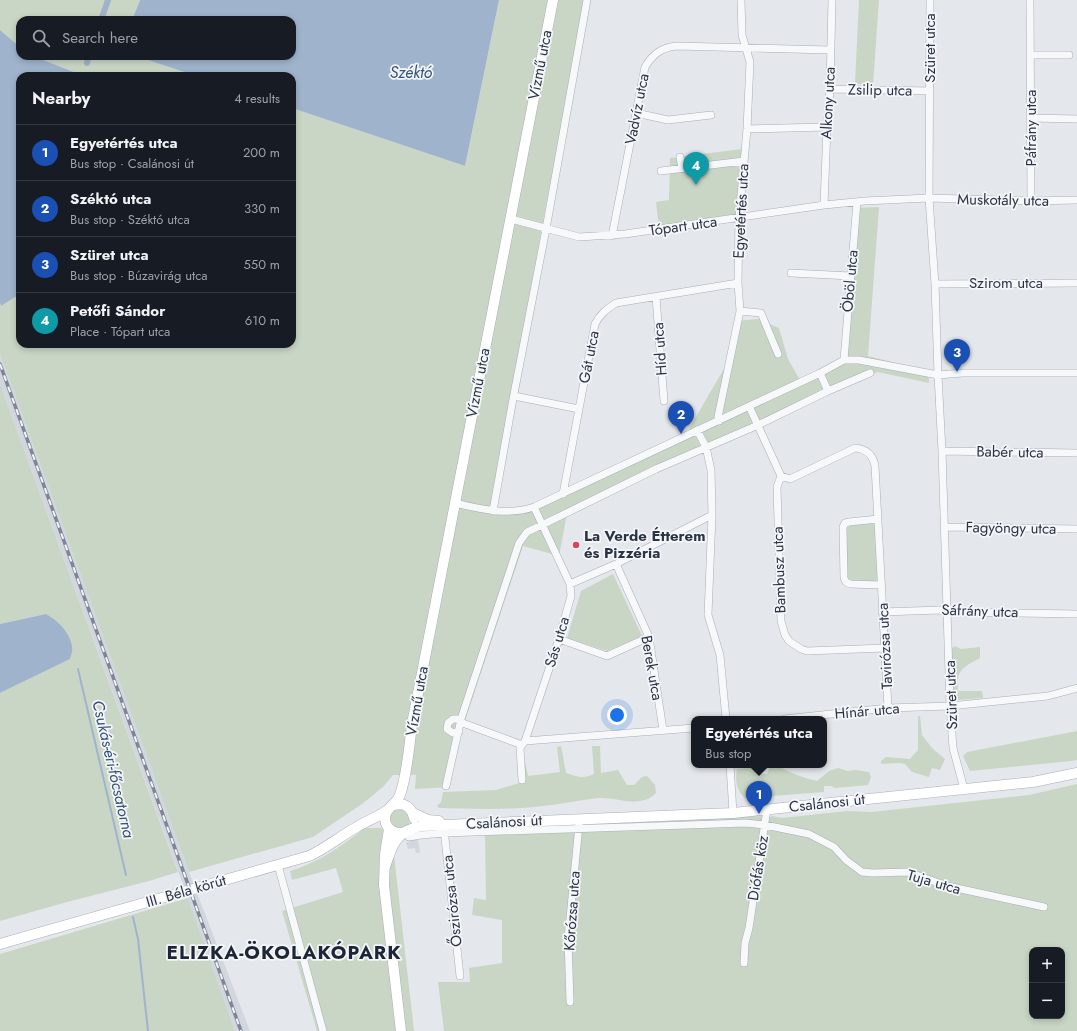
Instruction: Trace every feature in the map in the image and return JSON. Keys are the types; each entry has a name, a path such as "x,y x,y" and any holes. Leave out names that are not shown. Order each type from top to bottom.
{"main road":[{"name":"Vízmű utca","path":"406,767 413,719 454,503 553,0"},
{"path":"401,1031 384,885 388,826 386,814 400,796 406,767"},
{"path":"385,867 391,849 396,840 407,834 414,822 406,797 406,767"},
{"name":"Csalánosi út","path":"411,810 428,820 456,824 579,824 733,813 1033,782 1077,773"},
{"path":"392,807 402,804 411,810"},
{"name":"III. Béla körút","path":"0,944 314,854 392,807"},
{"path":"364,823 388,826 395,832 407,834"},
{"name":"Csalánosi út","path":"407,834 421,826 444,830 456,824"}],"street":[{"path":"493,511 587,0"},
{"name":"Egyetértés utca","path":"719,420 718,417 740,311 738,283 739,218 747,129 750,62 742,34 741,0"},
{"name":"Alkony utca","path":"824,206 830,89 832,0"},
{"name":"Szüret utca","path":"930,0 929,198 935,284 942,451 950,706 953,748 964,789"},
{"name":"Páfrány utca","path":"1030,0 1031,201"},
{"name":"Vadvíz utca","path":"612,236 645,67 650,58 657,52 665,48 676,46 830,50"},
{"path":"1030,54 1069,55"},
{"name":"Zsilip utca","path":"830,89 930,91"},
{"path":"636,113 668,120 711,115"},
{"path":"1030,118 1077,119"},
{"path":"747,129 827,127"},
{"path":"680,157 682,168"},
{"path":"661,171 744,161"},
{"name":"Tópart utca","path":"511,219 579,237 612,236 857,202 929,198"},
{"name":"Muskotály utca","path":"929,198 1031,201 1077,200"},
{"name":"Öböl utca","path":"844,360 857,202"},
{"path":"791,272 851,276"},
{"name":"Szirom utca","path":"935,284 1077,282"},
{"name":"Gát utca","path":"563,494 595,324 598,317 605,310 616,303 738,283"},
{"name":"Híd utca","path":"656,296 664,401"},
{"path":"740,311 761,313 778,354"},
{"path":"454,503 493,511 518,511 534,507 820,373 844,360 859,360 938,375 963,373 1077,373"},
{"path":"820,373 828,391"},
{"path":"446,786 460,721 519,543 527,532 629,482 758,425 828,391 870,373"},
{"path":"514,396 579,409"},
{"path":"750,406 781,476"},
{"path":"697,430 706,447 711,470 712,515 708,615 720,655 726,716"},
{"name":"Tavirózsa utca","path":"781,476 790,479 855,448 863,449 871,455 874,463 878,519 888,708"},
{"name":"Babér utca","path":"942,451 1077,453"},
{"name":"Bambusz utca","path":"781,476 777,487 778,536 781,621 785,635 795,646 807,651 884,648"},
{"name":"Sás utca","path":"522,780 520,748 524,743 559,638 571,596 570,584 534,507"},
{"path":"570,584 616,564 712,515"},
{"name":"Tavirózsa utca","path":"878,519 849,522 843,526 844,578 846,582 850,584 881,585"},
{"name":"Fagyöngy utca","path":"945,527 1077,529"},
{"name":"Berek utca","path":"616,564 649,637 663,730"},
{"name":"Sáfrány utca","path":"882,612 940,610 948,612 1077,614"},
{"path":"559,638 607,656 649,637"},
{"name":"Hínár utca","path":"812,716 888,708 950,706 1048,696 1077,688"},
{"path":"459,731 453,733 447,729 448,723 452,719 524,743 691,728"},
{"path":"730,768 733,813"},
{"name":"Diófás köz","path":"744,963 745,943 749,928 767,809"},
{"name":"Tuja utca","path":"444,830 579,824 765,825 809,834 823,840 834,847 846,860 862,872 908,872 947,886 1044,907"},
{"name":"Kőrózsa utca","path":"570,1002 568,939 579,824"},
{"name":"Őszirózsa utca","path":"444,830 460,976"},
{"path":"278,865 323,1031"}],"shaded area":[{"path":"0,354 189,872 250,1031 235,1031 188,898 0,384"},
{"path":"418,839 420,853 416,853 415,848 408,849 406,843 411,840"}],"green space":[{"path":"0,0 140,0 134,16 16,16 16,44 0,30"},
{"path":"499,0 589,0 547,200 491,508 516,509 532,506 686,434 725,367 737,321 758,319 779,328 788,359 800,380 841,358 854,208 879,207 868,356 928,371 929,383 878,372 567,514 559,556 523,546 458,742 450,787 415,789 416,775 393,775 383,787 362,804 313,837 189,872 0,354 0,303 1,306 16,297 16,348 296,348 296,109 465,166"},
{"path":"859,0 879,0 873,85 855,84"},
{"path":"43,60 148,60 184,72 74,72"},
{"path":"742,149 736,215 659,227 656,202 669,200 670,158"},
{"path":"0,384 178,872 0,921 0,693 70,659 46,614 0,624"},
{"path":"873,523 875,527 878,575 876,582 852,583 847,578 845,529 852,525"},
{"path":"613,574 642,636 607,651 567,638 581,591"},
{"path":"955,646 961,649 980,647 980,658 962,670 959,674 957,684 958,691 982,691 983,698 957,700 953,698 951,649"},
{"path":"918,716 920,716 922,735 932,748 945,759 940,770 932,768 929,777 912,772 905,764 881,764 881,761 886,757 910,759 918,750"},
{"path":"1077,731 1077,760 970,771 963,756 967,752"},
{"path":"561,746 566,773 580,777 587,777 594,774 592,746 600,746 601,773 618,770 627,785 634,785 642,777 647,776 655,785 656,793 642,801 598,798 550,805 491,809 439,808 437,806 441,802 443,792 496,790 523,782 522,761 525,761 528,776 560,772 557,747"},
{"path":"757,768 760,774 767,774 770,768 782,768 797,775 817,781 829,771 838,768 848,771 855,770 869,772 871,777 868,785 835,788 831,786 824,786 824,792 745,798 742,795 737,785 737,769"},
{"path":"1077,784 1077,1031 444,1031 438,982 470,982 469,968 502,963 502,920 472,915 474,898 486,900 485,830 749,816 772,816 782,818 847,811 871,812 1029,795"},
{"path":"404,808 411,818 409,824 405,829 392,828 388,816 391,811"},
{"path":"365,828 381,828 387,835 385,858 394,855 414,1031 317,1031 282,911 343,892 336,868 292,880 290,871 321,858"},
{"path":"188,898 235,1031 0,1031 0,954"}],"water":[{"name":"Széktó","path":"140,0 499,0 465,166 296,109 296,72 184,72 148,60 296,60 296,16 134,16"},
{"path":"0,30 16,44 16,60 43,60 74,72 16,72 16,297 1,306"},
{"path":"46,614 59,623 66,631 71,641 72,648 70,659 0,693 0,624"}],"waterway":[{"name":"Csukás-éri-főcsatorna","path":"102,16 108,0"},
{"name":"Csukás-éri-főcsatorna","path":"78,669 126,875"},
{"name":"Csukás-éri-főcsatorna","path":"133,917 138,939 148,1031"}],"railway":[{"path":"0,364 241,1031"}],"place":[{"name":"Petőfi Sándor","path":"696,185"},
{"name":"Szüret utca","path":"957,372"},
{"name":"Széktó utca","path":"681,434"},
{"name":"La Verde Étterem és Pizzéria","path":"576,545"},
{"name":"Egyetértés utca","path":"759,814"}],"district":[{"name":"ELIZKA-ÖKOLAKÓPARK","path":"284,952"}]}
